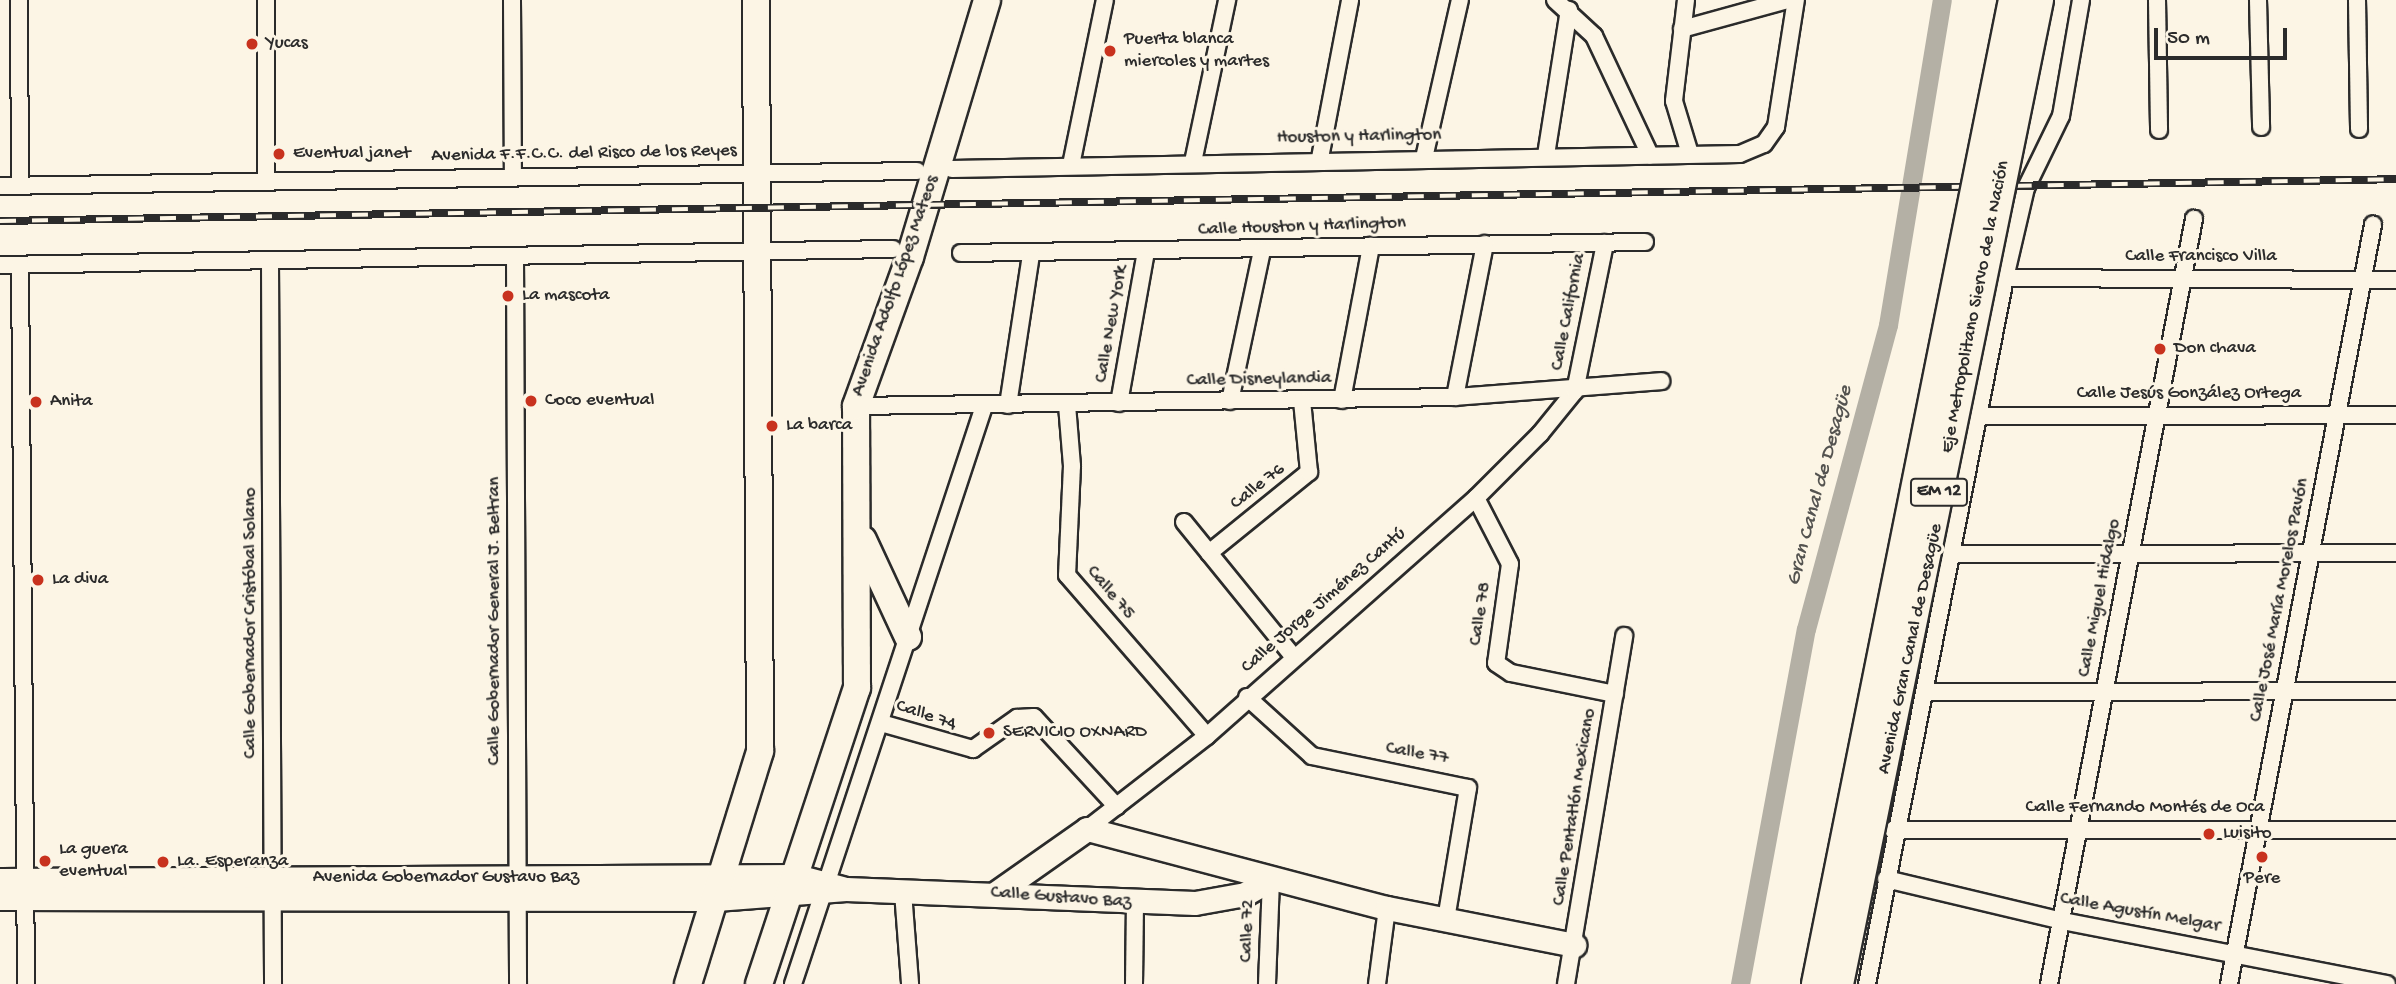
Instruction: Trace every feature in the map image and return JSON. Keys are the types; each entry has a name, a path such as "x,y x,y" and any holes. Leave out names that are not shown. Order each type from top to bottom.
{"highway":[{"name":"Eje Metropolitano Siervo de la Nación","path":"1817,984 2014,0"},
{"name":"Eje Metropolitano Siervo de la Nación","path":"1838,984 2038,0"}],"main road":[{"path":"688,984 720,888 760,751 762,713 755,172 756,0"},
{"name":"Avenida Adolfo López Mateos","path":"759,984 826,785 861,663 856,405 910,257 988,0"},
{"path":"858,529 908,637"}],"street":[{"path":"19,0 20,186"},
{"path":"266,0 266,181"},
{"path":"512,0 513,177"},
{"path":"1071,165 1105,0"},
{"path":"1193,162 1227,0"},
{"path":"1321,158 1350,0"},
{"path":"1424,158 1460,0"},
{"path":"1555,0 1569,10 1594,36 1650,155"},
{"path":"1686,0 1674,101 1690,154"},
{"path":"1682,29 1787,0"},
{"name":"Houston y Harlington","path":"952,169 1321,158 1740,154 1764,144 1776,127 1796,0"},
{"name":"Avenida Gran Canal de Desagüe","path":"1867,984 1893,830 1983,416 2006,278 2026,188 2061,116 2081,0"},
{"path":"2157,0 2159,130"},
{"path":"2258,0 2261,127"},
{"path":"2357,0 2359,129"},
{"path":"1546,155 1569,10"},
{"name":"Avenida F.F.C.C. del Risco de los Reyes","path":"0,186 917,171"},
{"name":"Calle Miguel Hidalgo","path":"2049,984 2194,219"},
{"name":"Calle José María Morelos Pavón","path":"2229,984 2373,225"},
{"name":"Calle Houston y Harlington","path":"961,253 1031,255 1645,242"},
{"name":"Calle California","path":"1575,391 1605,243"},
{"path":"1455,397 1485,244"},
{"path":"1342,400 1371,246"},
{"path":"0,265 758,254 893,249"},
{"path":"1230,401 1262,250"},
{"name":"Calle New York","path":"1119,403 1146,253"},
{"path":"1008,405 1031,255"},
{"name":"Calle Gobernador General J. Beltran","path":"515,257 517,984"},
{"name":"Calle Gobernador Cristóbal Solano","path":"270,262 273,984"},
{"path":"20,265 26,984"},
{"name":"Calle Francisco Villa","path":"2006,278 2396,280"},
{"name":"Calle Disneylandia","path":"856,405 1067,405 1455,397 1575,391 1661,381"},
{"name":"Calle Jorge Jiménez Cantú","path":"1087,829 1207,736 1292,655 1476,498 1575,391"},
{"name":"Calle 76","path":"1209,553 1308,472 1302,401"},
{"path":"793,984 831,889 856,795 984,405"},
{"name":"Calle 75","path":"1067,405 1072,466 1067,575 1207,736"},
{"name":"Calle Jesús González Ortega","path":"1983,416 2396,415"},
{"name":"Calle 78","path":"1476,498 1510,564 1496,663 1511,673 1615,694"},
{"path":"1184,522 1292,655"},
{"path":"1952,554 2396,553"},
{"name":"Calle Pentatlón Mexicano","path":"1566,984 1624,636"},
{"path":"1924,692 2396,691"},
{"name":"Calle 77","path":"1247,696 1312,756 1468,788 1446,920"},
{"name":"Calle 74","path":"881,723 955,749 973,749 1017,718 1034,717 1117,807"},
{"path":"826,785 856,795"},
{"path":"996,893 1087,829 1387,908 1574,945"},
{"name":"Calle Fernando Montés de Oca","path":"1893,830 2396,830"},
{"name":"Calle Gustavo Baz","path":"720,888 792,886 903,892 996,893 1135,903 1216,900 1245,894 1271,879"},
{"name":"Calle 72","path":"1267,984 1271,879"},
{"name":"Calle Agustín Melgar","path":"1886,879 2062,921 2235,951 2387,984"},
{"name":"Avenida Gobernador Gustavo Baz","path":"0,880 26,889 720,888"},
{"name":"Avenida Gobernador Gustavo Baz","path":"0,898 26,889"},
{"path":"903,892 910,984"},
{"path":"1135,903 1135,984"},
{"path":"1377,984 1387,908"}],"waterway":[{"name":"Gran Canal de Desagüe","path":"1740,984 1806,629 1888,325 1942,0"}],"railway":[{"path":"0,221 2396,179"}],"place":[{"name":"Yucas","path":"252,44"},
{"name":"Puerta blanca miercoles y martes","path":"1110,51"},
{"name":"Eventual janet","path":"279,154"},
{"name":"La mascota","path":"508,296"},
{"name":"Don chava","path":"2160,349"},
{"name":"Coco eventual","path":"531,401"},
{"name":"Anita","path":"36,402"},
{"name":"La barca","path":"772,426"},
{"name":"La diva","path":"38,580"},
{"name":"SERVICIO OXNARD","path":"989,733"},
{"name":"Luisito","path":"2209,834"},
{"name":"Pere","path":"2262,857"},
{"name":"La guera eventual","path":"45,861"},
{"name":"La. Esperanza","path":"163,862"}]}
